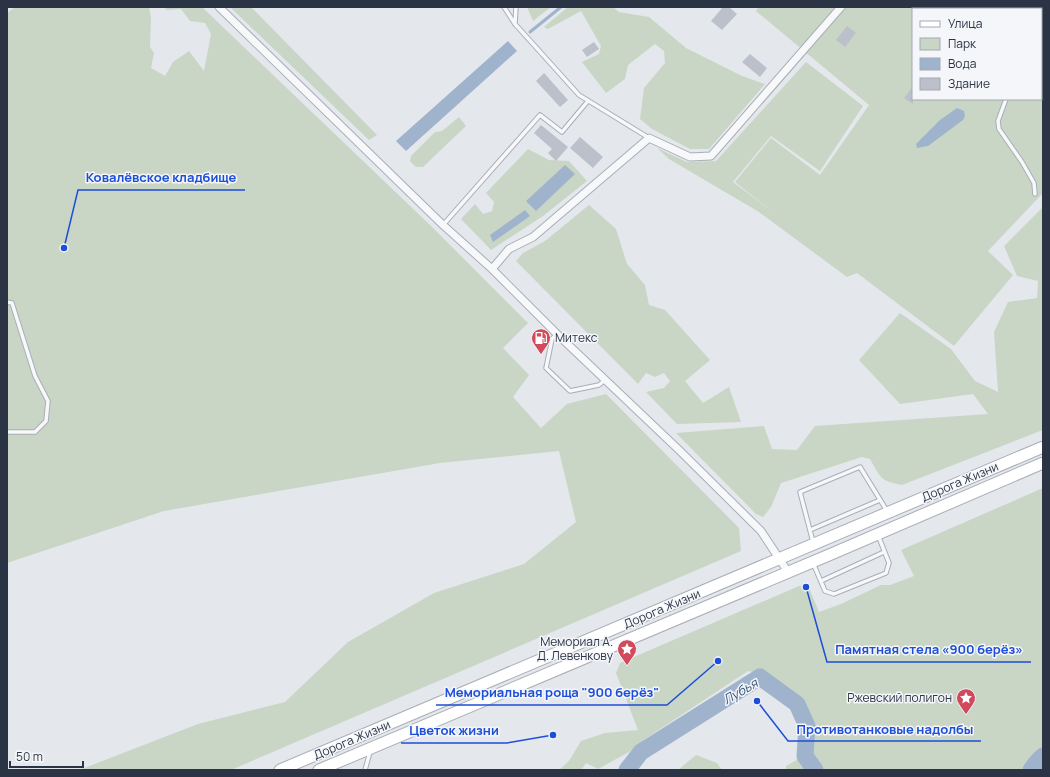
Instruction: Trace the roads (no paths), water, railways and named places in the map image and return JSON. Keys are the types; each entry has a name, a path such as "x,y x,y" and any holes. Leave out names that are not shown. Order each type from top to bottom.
{"main road":[{"name":"Дорога Жизни","path":"280,770 1043,447"},
{"name":"Дорога Жизни","path":"319,770 1043,463"}],"street":[{"path":"219,7 443,225 492,269 557,334 762,531 788,572"},
{"path":"492,269 509,249 533,237 649,138 690,157 711,156 841,7"}],"lane":[{"path":"504,7 515,24 579,95 649,138"},
{"path":"515,24 516,7"},
{"path":"1006,100 998,121 998,129 1022,162 1034,183 1035,194"},
{"path":"443,225 540,115 562,132 588,101"},
{"path":"7,302 12,303 34,376 48,401 46,421 35,432 7,432"},
{"path":"557,334 552,339 546,368 570,391 599,385 605,380"},
{"path":"814,545 800,492 860,467 888,513"},
{"path":"810,530 880,500"},
{"path":"812,562 825,590 834,594 886,573 889,563 877,534"},
{"path":"821,581 884,552"},
{"path":"365,770 371,748"}],"water":[{"path":"508,41 517,51 406,151 396,141"},
{"path":"957,108 964,111 965,116 963,120 928,146 917,148 916,144 940,120"},
{"path":"565,165 575,174 536,211 526,201"},
{"path":"525,210 530,216 493,242 490,235"}],"waterway":[{"path":"530,32 561,7"},
{"name":"Лубья","path":"627,770 641,752 760,677 797,704 807,726 805,756 815,770"},
{"name":"Лубья","path":"1031,770 1043,756"}],"place":[{"name":"Ковалёвское кладбище","path":"64,248"},
{"name":"Митекс","path":"541,355"},
{"name":"Памятная стела «900 берёз»","path":"806,587"},
{"name":"Мемориальная роща \"900 берёз\"","path":"718,661"},
{"name":"Мемориал А. Д. Левенкову","path":"627,666"},
{"name":"Противотанковые надолбы","path":"757,701"},
{"name":"Ржевский полигон","path":"966,715"},
{"name":"Цветок жизни","path":"553,735"}]}
